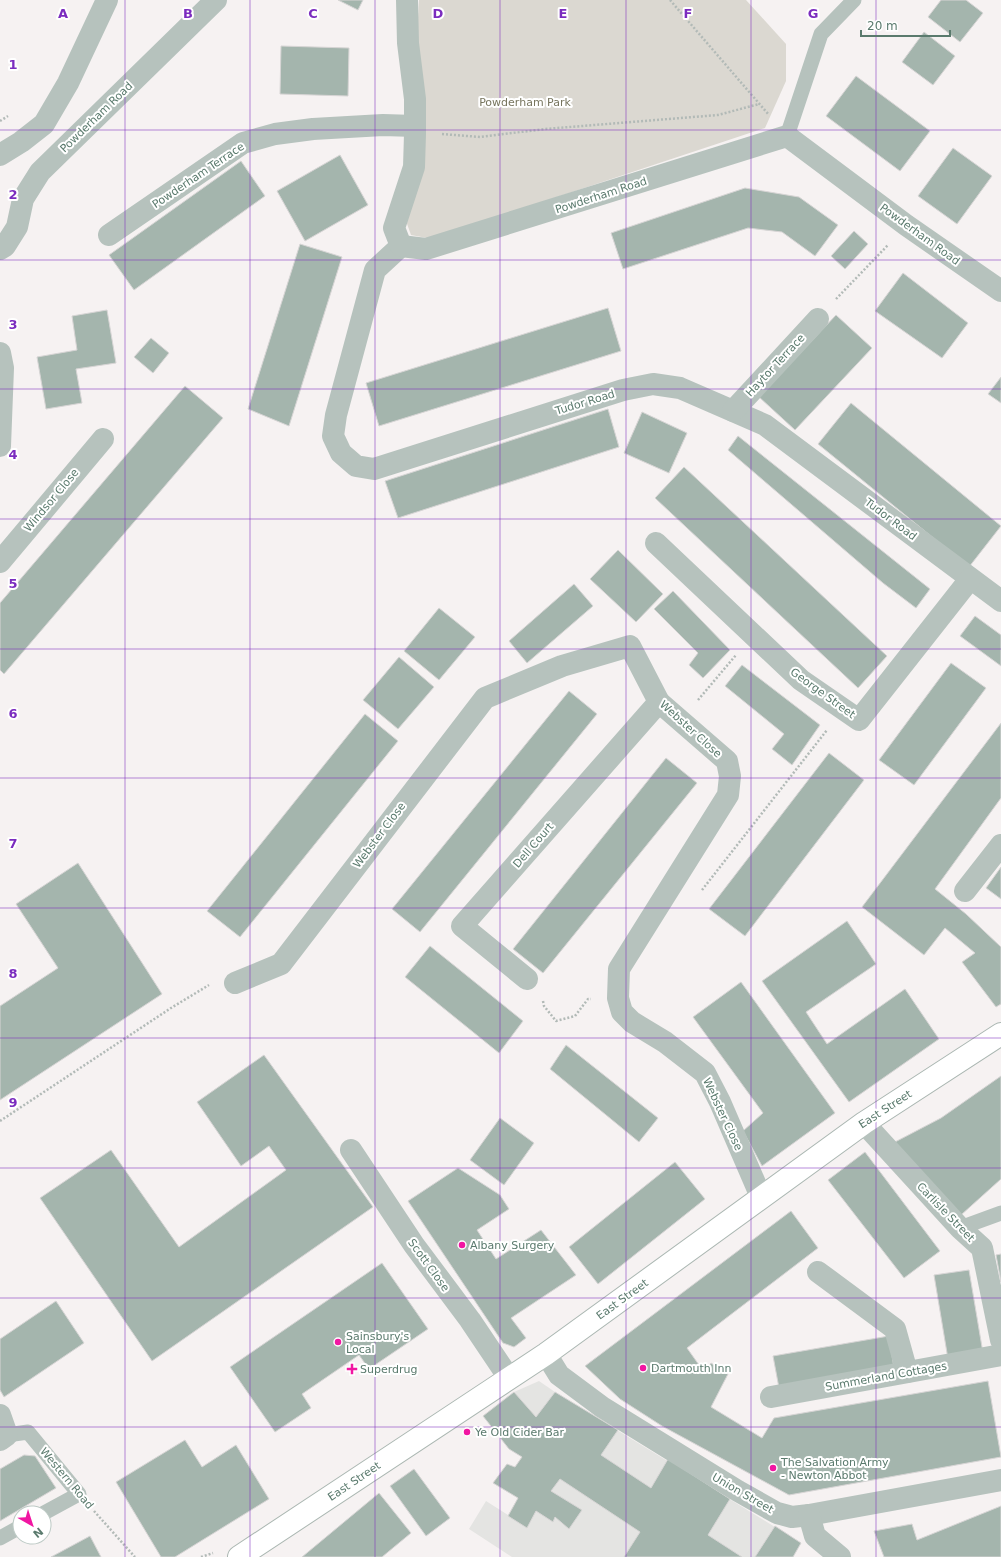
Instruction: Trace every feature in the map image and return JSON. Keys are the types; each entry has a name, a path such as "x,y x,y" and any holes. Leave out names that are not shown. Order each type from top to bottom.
{"main road":[{"name":"East Street","path":"239,1557 546,1354 864,1123 1001,1034"}],"street":[{"path":"0,155 44,124 68,83 107,0"},
{"name":"Powderham Road","path":"0,248 5,246 17,227 23,199 40,172 216,0"},
{"path":"401,246 394,228 414,167 415,130 415,99 408,44 407,0"},
{"name":"Powderham Terrace","path":"109,235 243,143 275,134 313,129 383,125 415,130"},
{"name":"Powderham Road","path":"401,246 426,249 787,136 906,226 1001,292"},
{"name":"Tudor Road","path":"401,246 375,270 336,415 333,436 342,453 356,466 374,469 623,390 653,384 680,388 765,425 1001,601"},
{"name":"Haytor Terrace","path":"733,410 818,319"},
{"path":"0,353 2,368 0,446"},
{"name":"Windsor Close","path":"0,562 103,439"},
{"name":"George Street","path":"656,543 800,680 859,720 970,579"},
{"name":"Webster Close","path":"235,983 281,964 485,698 562,666 630,646 659,702 727,761 730,776 728,796 618,969 618,998 622,1012 632,1022 665,1042 705,1073 720,1102 761,1197"},
{"name":"Dell Court","path":"527,979 462,926 659,702"},
{"path":"965,891 1001,845"},
{"name":"Carlisle Street","path":"864,1123 960,1228 982,1248 1001,1340"},
{"name":"Scott Close","path":"351,1150 414,1245 470,1320 509,1378"},
{"path":"818,1272 895,1329 908,1372"},
{"name":"Union Street","path":"546,1354 559,1375 602,1407 738,1491 777,1513 792,1517 808,1515 1001,1480"},
{"name":"Summerland Cottages","path":"770,1397 1001,1354"},
{"path":"808,1515 815,1536 840,1557"}],"lane":[{"path":"787,136 821,34 854,0"},
{"path":"960,1228 1001,1213"},
{"name":"Western Road","path":"2,1430 28,1432 79,1494"},
{"path":"52,1509 79,1494"},
{"path":"0,1538 12,1531"}],"path":[{"path":"670,0 772,119"},
{"path":"415,130 480,137 545,129 718,115 759,104"},
{"path":"818,319 906,226"},
{"path":"681,721 753,634"},
{"path":"698,896 843,709"},
{"path":"527,979 543,991 544,1006 556,1021 575,1016 588,999 618,998"},
{"path":"0,1121 164,1012 210,984"},
{"name":"Western Road","path":"79,1494 135,1557"}],"shaded area":[{"path":"539,1381 801,1543 793,1557 512,1557 469,1529 486,1501 508,1515 518,1498 493,1483 507,1464 515,1467 522,1456 483,1416 514,1392"}],"green space":[{"name":"Powderham Park","path":"419,0 746,0 786,44 786,81 765,128 512,212 427,238 411,235 406,221"}],"building":[{"path":"338,0 363,0 358,10"},
{"path":"941,0 966,0 983,13 960,42 928,17"},
{"path":"924,32 955,56 933,85 902,62"},
{"path":"281,46 349,48 348,96 280,94"},
{"path":"856,76 930,131 900,171 826,116"},
{"path":"953,148 992,176 957,224 918,196"},
{"path":"340,155 368,205 305,241 277,191"},
{"path":"241,161 265,196 134,290 109,255"},
{"path":"745,188 799,197 838,225 815,256 782,232 748,228 623,269 611,233"},
{"path":"854,231 868,244 845,269 831,256"},
{"path":"300,244 342,257 289,426 248,409"},
{"path":"903,273 968,323 942,358 875,311"},
{"path":"608,308 621,351 379,426 366,383"},
{"path":"107,310 116,363 76,369 82,403 46,409 37,357 77,350 72,316"},
{"path":"836,315 872,348 795,430 759,397"},
{"path":"151,338 169,353 153,373 134,357"},
{"path":"1001,377 1001,403 988,394"},
{"path":"185,386 223,418 4,674 0,670 0,603"},
{"path":"851,403 1001,526 969,567 818,444"},
{"path":"608,409 619,447 398,518 385,481"},
{"path":"642,412 687,433 669,473 624,453"},
{"path":"738,436 930,589 916,608 883,583 728,450"},
{"path":"684,467 887,656 858,688 655,498"},
{"path":"618,550 663,594 636,622 590,579"},
{"path":"574,584 593,606 527,663 509,641"},
{"path":"673,591 730,650 703,678 689,665 698,653 654,609"},
{"path":"439,608 475,637 439,680 404,651"},
{"path":"975,616 1001,635 1001,666 960,636"},
{"path":"399,657 434,687 398,729 363,700"},
{"path":"951,663 986,688 914,785 879,760"},
{"path":"742,665 820,725 792,765 772,749 784,734 725,686"},
{"path":"569,691 597,714 420,932 392,909"},
{"path":"365,714 398,741 240,937 207,911"},
{"path":"1001,723 1001,798 935,889 966,914 1001,947 1001,1004 996,1007 962,962 975,953 945,928 924,955 862,907"},
{"path":"829,753 864,780 745,936 709,909"},
{"path":"666,758 697,783 543,973 513,949"},
{"path":"78,863 162,994 0,1100 0,1006 58,968 16,904"},
{"path":"1001,867 1001,899 986,888"},
{"path":"847,921 876,964 806,1012 827,1044 905,989 939,1039 849,1102 762,981"},
{"path":"430,946 523,1021 499,1053 405,977"},
{"path":"741,982 835,1113 762,1166 743,1131 763,1113 693,1017"},
{"path":"566,1045 658,1118 639,1142 550,1069"},
{"path":"264,1055 373,1207 152,1361 40,1198 111,1150 179,1247 286,1170 269,1146 241,1166 197,1102"},
{"path":"1001,1076 1001,1179 961,1215 895,1142 941,1118"},
{"path":"500,1118 534,1143 504,1185 470,1160"},
{"path":"865,1152 940,1251 904,1278 828,1180"},
{"path":"675,1162 705,1199 598,1284 569,1247"},
{"name":"Albany Surgery","path":"458,1168 500,1195 509,1209 477,1230 496,1259 541,1230 576,1275 511,1318 526,1338 514,1347 503,1343 408,1201"},
{"path":"791,1211 818,1248 687,1348 704,1372 711,1363 728,1374 711,1407 762,1438 774,1418 988,1381 1001,1457 789,1495 662,1426 620,1399 585,1366"},
{"path":"1001,1254 1001,1282 996,1255"},
{"name":"Sainsbury's Local","path":"382,1263 428,1329 369,1369 359,1355 302,1394 311,1408 275,1432 230,1367"},
{"path":"969,1270 983,1353 948,1359 934,1275"},
{"path":"56,1301 84,1343 4,1397 0,1390 0,1339"},
{"path":"889,1336 894,1368 779,1388 773,1356"},
{"path":"514,1392 536,1417 555,1392 618,1430 601,1455 651,1488 668,1459 730,1499 708,1535 742,1557 624,1557 640,1532 560,1479 551,1491 582,1510 569,1529 555,1517 553,1522 536,1511 527,1528 508,1516 518,1498 493,1483 507,1464 515,1467 522,1457 509,1449 483,1416"},
{"path":"185,1440 202,1467 236,1445 269,1499 175,1557 161,1557 116,1482"},
{"path":"24,1455 35,1456 56,1488 27,1505 12,1505 12,1514 0,1521 0,1469"},
{"path":"414,1469 450,1518 426,1536 390,1486"},
{"path":"379,1493 411,1533 382,1557 302,1557"},
{"path":"1001,1506 1001,1557 884,1557 874,1531 912,1524 917,1540"},
{"path":"775,1526 801,1543 793,1557 755,1557"},
{"path":"90,1536 101,1557 51,1557"}],"place":[{"name":"Albany Surgery","path":"462,1245"},
{"name":"Sainsbury's Local","path":"338,1342"},
{"name":"Dartmouth Inn","path":"643,1368"},
{"name":"Superdrug","path":"352,1369"},
{"name":"Ye Old Cider Bar","path":"467,1432"},
{"name":"The Salvation Army - Newton Abbot","path":"773,1468"}]}
